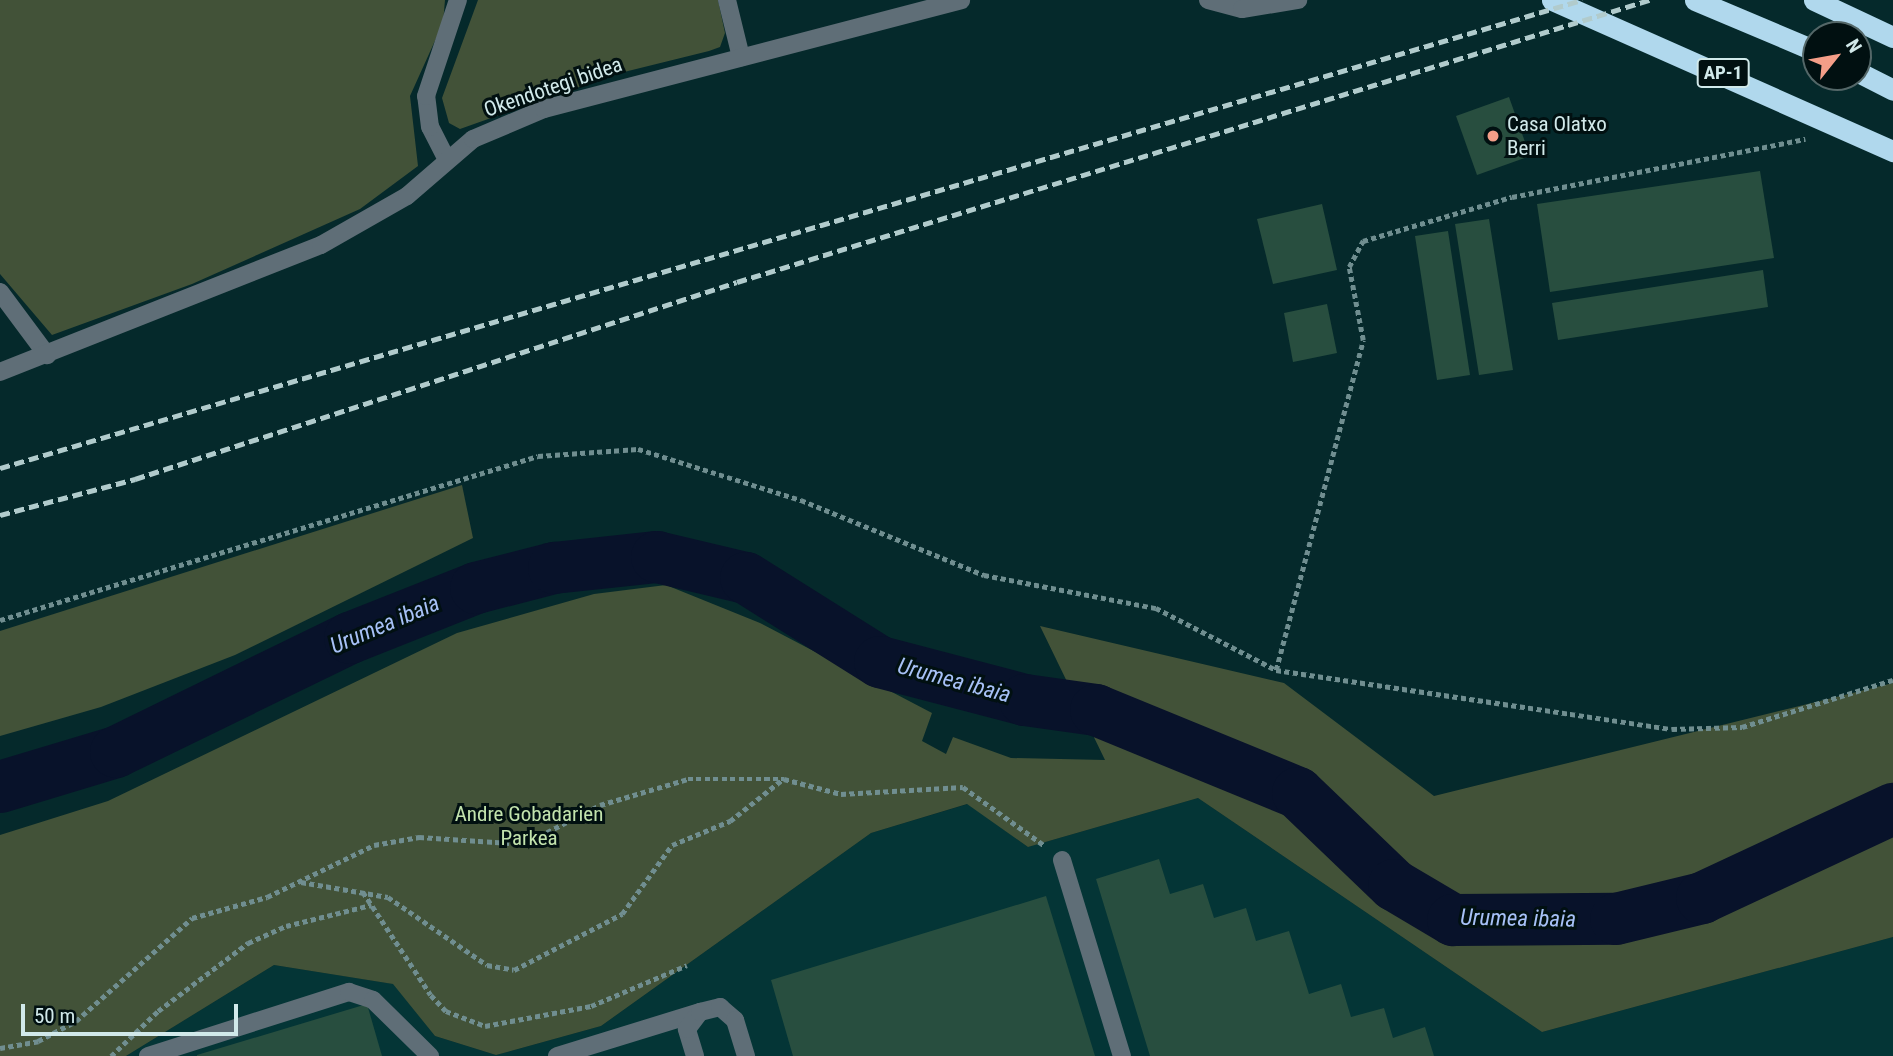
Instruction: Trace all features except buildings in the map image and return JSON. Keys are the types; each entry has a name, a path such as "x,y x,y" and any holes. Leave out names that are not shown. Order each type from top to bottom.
{"highway":[{"name":"AP-1","path":"1552,0 1893,151"},
{"path":"1695,0 1802,45"},
{"path":"1814,0 1893,37"},
{"path":"1872,79 1893,90"}],"street":[{"path":"446,158 430,127 426,96 458,0"},
{"path":"727,0 741,57"},
{"name":"Okendotegi bidea","path":"0,372 321,245 407,196 446,158 473,139 557,105 961,0"},
{"path":"1208,0 1242,9 1298,0"},
{"path":"0,292 47,355"},
{"path":"1062,860 1122,1056"},
{"path":"148,1056 349,992 373,1000 430,1056"},
{"path":"557,1056 720,1007 735,1020 746,1056"},
{"path":"695,1056 687,1029 700,1012"}],"path":[{"path":"1276,670 1363,340 1349,267 1363,241 1512,197 1816,136"},
{"path":"0,620 526,459 638,449 802,500 985,575 1156,608 1276,670 1672,729 1742,727 1893,680"},
{"path":"0,1048 38,1041 93,1008 192,918 298,881 397,839 524,845 600,806 688,779 784,779 841,794 963,787 1062,860"},
{"path":"298,881 363,892 400,903 487,965 514,970 622,914 673,845 730,821 784,779"},
{"path":"363,892 431,995 446,1011 485,1026 591,1006 687,965"},
{"path":"111,1056 158,1011 248,943 286,926 371,905"}],"shaded area":[{"path":"1198,798 1542,1032 1893,937 1893,1056 126,1056 274,965 394,984 435,1036 496,1055 601,1026 871,833 968,804 1028,847"}],"green space":[{"path":"0,0 445,0 443,23 410,96 418,166 360,209 192,284 52,335 0,274"},
{"path":"478,0 718,0 725,33 720,47 709,51 616,74 460,129 449,123 442,98"},
{"path":"462,485 473,538 235,655 101,707 0,736 0,631"},
{"name":"Andre Gobadarien Parkea","path":"666,585 760,623 932,713 922,741 946,754 953,737 1011,758 1105,760 1040,626 1284,683 1434,796 1893,683 1893,937 1542,1032 1198,798 1028,847 967,804 871,833 601,1026 496,1055 435,1036 393,984 274,965 126,1056 0,1056 0,835 108,801 457,633 594,594"}],"waterway":[{"name":"Urumea ibaia","path":"0,787 116,752 350,638 476,588 554,568 657,557 746,578 880,662 1025,700 1096,710 1298,793 1394,885 1453,920 1616,919 1702,898 1893,809"}],"railway":[{"path":"0,468 1582,0"},
{"path":"0,515 135,479 737,282 1649,0"}],"place":[{"name":"Casa Olatxo Berri","path":"1493,136"}]}
